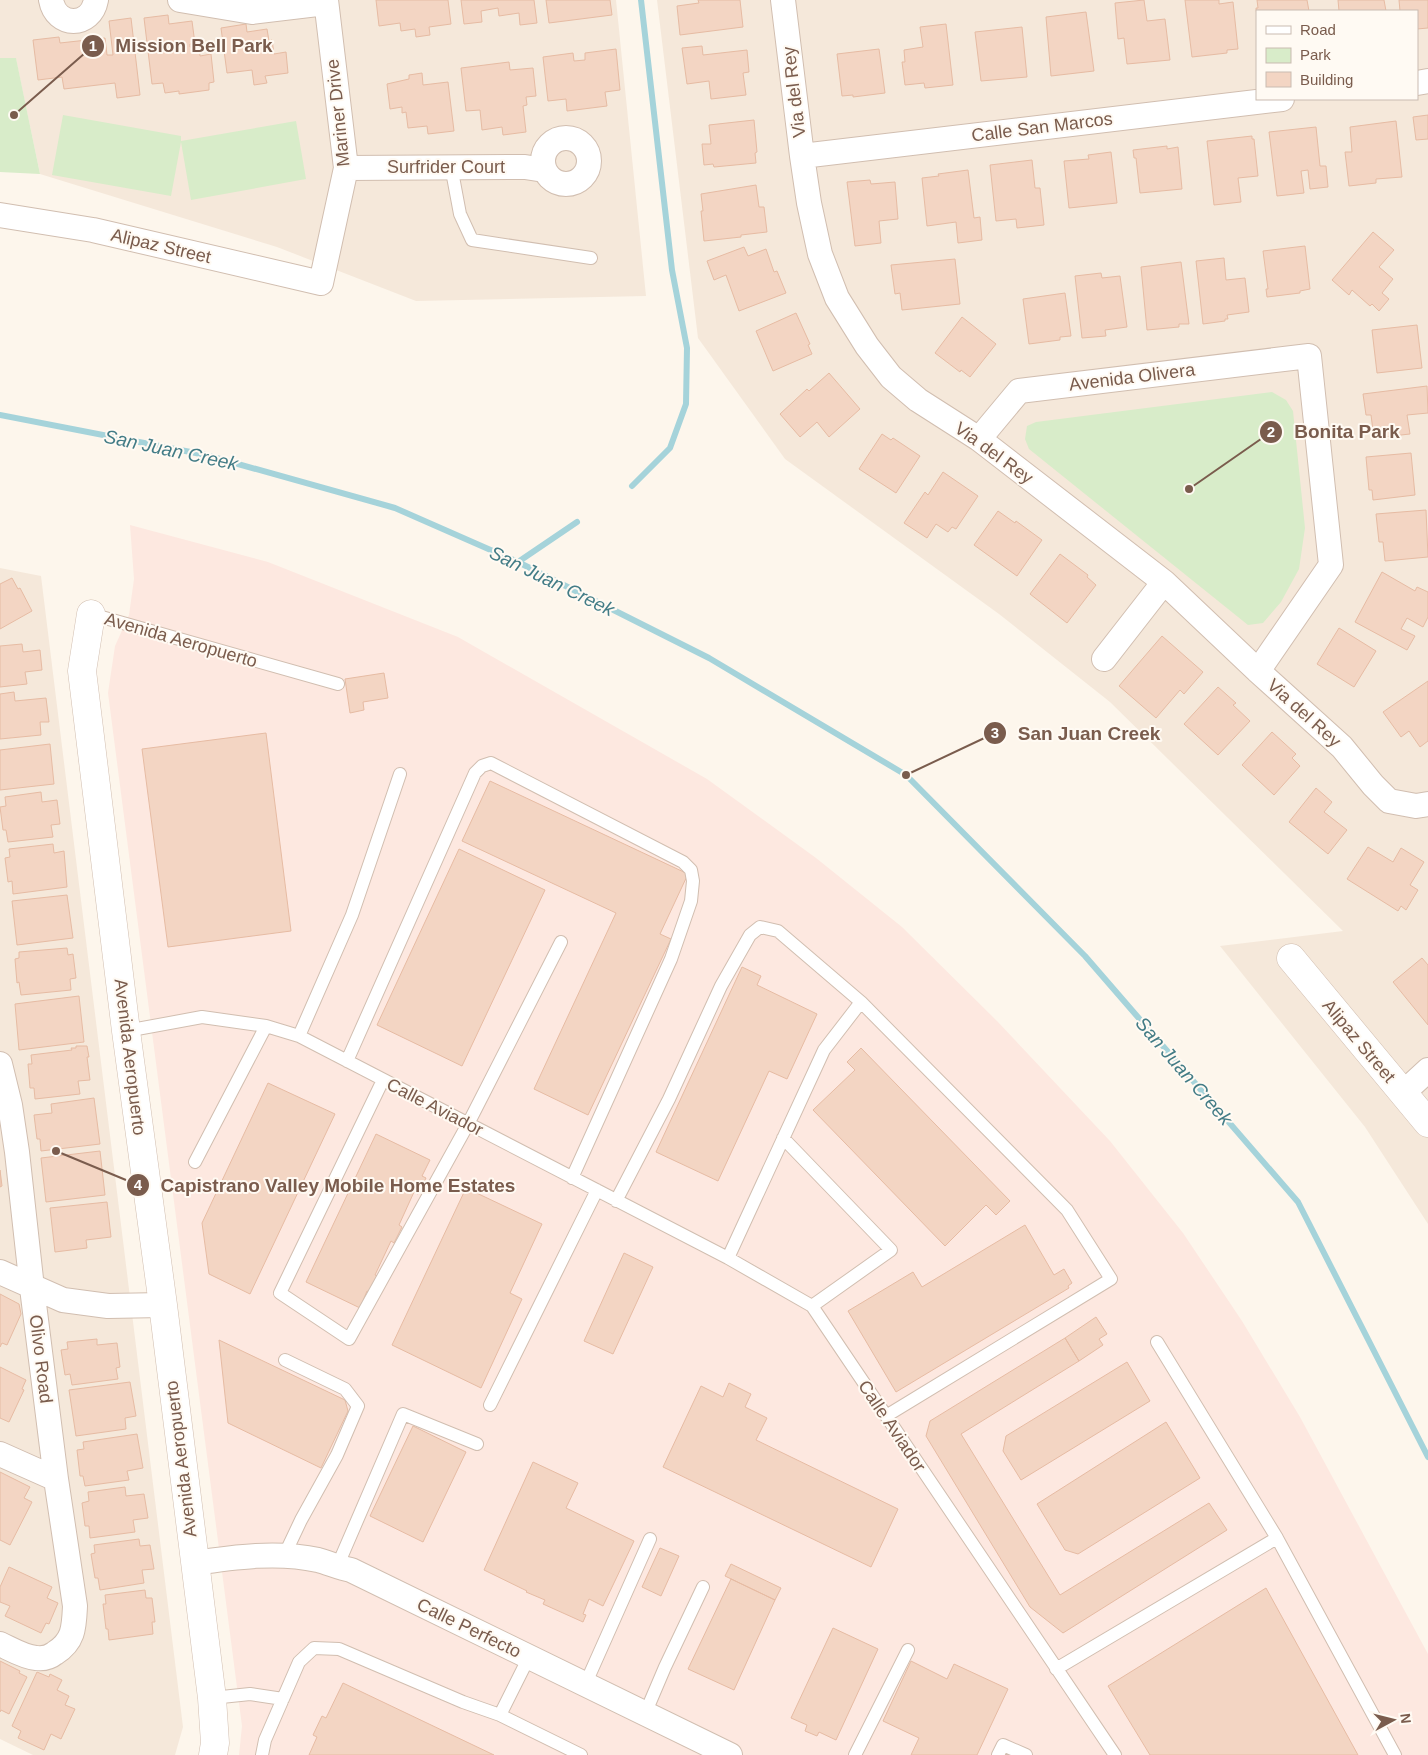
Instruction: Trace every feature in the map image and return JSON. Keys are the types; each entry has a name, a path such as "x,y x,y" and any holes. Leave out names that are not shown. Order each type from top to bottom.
{"street":[{"path":"51,0 52,7 57,15 65,20 74,22 82,20 90,14 95,7 96,0"},
{"path":"180,0 252,12 326,1"},
{"name":"Via del Rey","path":"783,0 802,156 809,203 820,254 836,298 867,346 891,377 918,400 979,439 1164,582 1258,672 1342,746 1373,785 1389,800 1416,806 1428,804"},
{"name":"Mariner Drive","path":"321,283 346,168 326,1"},
{"name":"Calle San Marcos","path":"802,156 1274,100"},
{"name":"Surfrider Court","path":"346,168 451,166 525,167 544,170"},
{"name":"Alipaz Street","path":"0,215 93,230 321,283"},
{"name":"Avenida Olivera","path":"979,439 1019,391 1309,356 1331,565 1258,672"},
{"path":"1104,659 1164,582"},
{"name":"Avenida Aeropuerto","path":"91,614 82,671 126,1031 163,1305 212,1698 215,1743 213,1755"},
{"name":"Alipaz Street","path":"1292,958 1428,1123"},
{"name":"Olivo Road","path":"0,1064 10,1105 17,1152 56,1479 75,1606 74,1625 70,1640 50,1657 36,1658 24,1655 0,1644"},
{"path":"1403,1093 1428,1070"},
{"path":"0,1272 32,1288 63,1300 108,1306 163,1305"},
{"path":"0,1454 56,1479"},
{"name":"Calle Perfecto","path":"194,1563 222,1559 284,1556 318,1560 351,1570 646,1714 719,1752"}],"lane":[{"path":"451,166 460,214 472,240 591,258"},
{"name":"Avenida Aeropuerto","path":"91,614 338,684"},
{"path":"347,1061 475,773 482,766 490,763 683,862 691,870 693,881 691,901 672,959 572,1178"},
{"path":"299,1036 352,915 400,774"},
{"path":"616,1201 669,1099 721,986 750,935 760,928 778,931 861,1002 1067,1210 1111,1279 886,1416"},
{"path":"383,1080 280,1293 349,1339 468,1124 561,942"},
{"path":"728,1258 824,1050 861,1002"},
{"name":"Calle Aviador","path":"126,1031 202,1018 266,1026 299,1036 728,1258 812,1306 1115,1755"},
{"path":"195,1162 266,1026"},
{"path":"783,1138 892,1250 812,1306"},
{"path":"490,1405 597,1190"},
{"path":"1156,1342 1277,1538 1395,1755"},
{"path":"284,1556 301,1520 337,1455 358,1406 345,1390 285,1360"},
{"path":"336,1567 402,1414 477,1444"},
{"path":"1056,1669 1277,1538"},
{"path":"586,1685 650,1539"},
{"path":"646,1714 665,1667 703,1588"},
{"path":"262,1755 265,1740 299,1662 314,1648 339,1649 463,1702 500,1715 581,1755"},
{"path":"855,1755 908,1650"},
{"path":"500,1715 529,1657"},
{"path":"212,1698 250,1694 283,1698"},
{"path":"998,1755 1002,1745 1026,1755"}],"shaded area":[{"path":"0,0 616,0 646,296 416,301 277,247 40,174 16,59 0,58"},
{"path":"657,0 1428,0 1428,1224 1365,1127 1220,946 1343,931 1110,702 999,614 785,459 698,338"},
{"path":"130,525 268,562 458,637 707,779 816,858 902,927 997,1021 1110,1141 1183,1233 1242,1321 1300,1417 1428,1654 1428,1755 239,1755 242,1726 108,693 115,646 129,615 134,579"},
{"path":"0,568 41,576 183,1727 175,1755 33,1755 0,1739"}],"green space":[{"path":"0,58 16,58 40,174 0,172"},
{"path":"63,115 181,136 181,141 296,121 306,179 191,200 181,142 171,196 52,175"},
{"path":"1272,392 1286,400 1293,411 1305,528 1299,569 1281,602 1263,623 1248,625 1029,449 1025,439 1027,426 1036,422"}],"building":[{"path":"376,0 448,0 451,24 429,27 430,35 416,37 415,29 401,31 400,23 379,26"},
{"path":"461,0 534,0 537,23 520,25 519,13 499,16 498,8 481,11 482,22 464,24"},
{"path":"546,0 610,0 612,15 549,23"},
{"path":"698,0 740,0 743,27 680,35 677,6 699,3"},
{"path":"1144,0 1147,21 1165,19 1170,60 1127,64 1124,38 1118,39 1115,3"},
{"path":"1185,0 1219,0 1219,4 1233,2 1238,49 1227,50 1227,53 1192,57"},
{"path":"1257,0 1307,0 1309,10 1256,10 1258,8"},
{"path":"1338,0 1384,0 1386,10 1339,10"},
{"path":"1399,0 1428,0 1428,28 1418,29 1418,10 1400,10"},
{"path":"1086,12 1094,71 1051,76 1046,17"},
{"path":"168,15 169,24 192,21 195,44 190,44 190,47 199,45 200,56 211,54 214,82 209,83 209,90 179,94 179,91 165,93 163,83 152,84 144,18"},
{"path":"131,18 140,95 117,98 115,83 64,89 62,77 38,80 33,40 59,37 60,43 105,38 107,55 113,55 109,21"},
{"path":"246,24 247,32 267,29 269,41 272,40 274,54 286,52 288,73 265,76 267,83 254,85 252,70 227,73 221,28"},
{"path":"946,24 953,85 925,88 924,83 905,85 902,62 905,62 904,50 923,47 920,27"},
{"path":"1022,27 1027,77 981,81 975,32"},
{"path":"702,46 703,55 747,50 749,72 743,73 746,95 711,99 709,81 687,84 682,48"},
{"path":"616,49 620,90 605,92 607,106 567,111 566,99 548,101 543,57 573,53 574,61 585,60 585,53"},
{"path":"879,49 885,93 853,97 853,95 842,96 837,54"},
{"path":"509,62 510,70 533,68 536,96 526,97 527,105 523,106 526,132 503,135 502,127 482,130 480,110 466,111 461,68"},
{"path":"422,73 423,85 448,82 454,131 428,134 427,126 408,128 406,112 402,113 402,107 390,109 387,84 409,79 409,75"},
{"path":"1428,115 1428,139 1416,140 1413,117"},
{"path":"754,120 757,152 755,153 756,163 714,167 713,164 704,165 702,144 711,144 709,125"},
{"path":"1396,121 1402,177 1376,179 1376,183 1349,186 1345,152 1352,152 1350,127"},
{"path":"1316,127 1320,166 1326,166 1328,187 1310,189 1308,170 1301,171 1304,193 1277,196 1269,132"},
{"path":"1252,136 1252,139 1254,139 1258,176 1238,178 1241,202 1214,205 1207,141"},
{"path":"1167,146 1167,149 1178,147 1182,189 1140,193 1136,158 1134,158 1133,150"},
{"path":"1111,152 1117,203 1069,208 1064,161 1089,159 1088,155"},
{"path":"1032,160 1035,188 1040,188 1044,225 1017,228 1016,219 996,221 990,165"},
{"path":"968,170 974,218 980,217 982,240 958,243 956,222 927,226 922,178"},
{"path":"870,180 871,184 895,182 898,219 879,221 881,243 855,246 847,182"},
{"path":"756,185 759,207 764,207 767,232 704,241 701,194"},
{"path":"1373,232 1394,250 1379,267 1393,279 1382,293 1389,299 1379,311 1372,304 1370,306 1352,290 1349,295 1332,280"},
{"path":"1305,246 1310,289 1300,291 1300,293 1267,297 1266,289 1268,289 1263,251"},
{"path":"744,247 748,256 766,249 774,272 777,271 786,293 739,311 726,275 714,280 707,261"},
{"path":"1224,258 1226,280 1245,278 1249,312 1227,315 1228,319 1225,319 1225,321 1203,324 1196,261"},
{"path":"955,259 960,304 902,310 900,293 895,294 891,265"},
{"path":"1181,262 1189,324 1179,324 1179,327 1147,330 1141,267"},
{"path":"1101,273 1102,278 1120,276 1127,327 1105,330 1106,336 1082,338 1075,276"},
{"path":"1065,293 1071,336 1060,337 1060,340 1029,344 1023,299"},
{"path":"796,313 810,344 808,345 812,354 773,371 756,331"},
{"path":"962,317 996,344 970,377 961,370 960,372 935,353"},
{"path":"1417,325 1422,368 1377,373 1372,330"},
{"path":"829,373 860,409 829,437 817,422 800,437 780,414 807,389 809,391"},
{"path":"1427,386 1428,413 1407,415 1410,434 1374,438 1371,415 1366,415 1363,394"},
{"path":"882,434 891,440 893,438 920,456 896,493 859,469"},
{"path":"1411,453 1415,495 1373,500 1372,490 1369,490 1366,457"},
{"path":"943,472 978,496 956,529 952,527 948,532 936,524 927,538 904,523 925,492 928,495"},
{"path":"1426,510 1428,557 1385,561 1383,542 1379,542 1376,514"},
{"path":"998,511 1015,523 1016,521 1042,540 1017,576 974,545"},
{"path":"1060,554 1088,575 1087,577 1096,585 1067,623 1030,594"},
{"path":"1382,572 1415,591 1417,587 1428,592 1428,617 1423,627 1407,618 1401,629 1415,636 1407,650 1355,622"},
{"path":"12,578 18,589 20,588 32,611 0,629 0,584"},
{"path":"1339,628 1376,651 1354,687 1317,664"},
{"path":"1162,636 1203,672 1184,694 1180,690 1156,718 1119,686"},
{"path":"22,644 23,652 40,650 42,670 25,672 27,684 0,687 0,646"},
{"path":"384,673 388,698 363,702 364,710 350,713 345,679"},
{"path":"1428,681 1428,741 1420,747 1409,731 1401,737 1383,712"},
{"path":"1218,687 1236,703 1233,705 1250,721 1218,755 1184,724"},
{"path":"14,692 15,701 46,698 49,722 40,722 41,735 0,739 0,694"},
{"path":"1272,732 1296,754 1292,758 1300,766 1274,795 1242,765"},
{"path":"266,733 291,931 168,947 142,749"},
{"path":"50,744 54,784 0,790 0,750"},
{"path":"490,781 688,874 660,934 671,939 588,1115 534,1089 616,913 462,841"},
{"path":"1316,788 1332,802 1324,812 1347,830 1328,854 1289,822"},
{"path":"41,792 42,802 57,800 60,824 51,825 53,837 8,842 6,830 3,830 0,807 6,806 5,797"},
{"path":"53,844 54,853 64,851 67,887 13,894 12,881 8,882 5,858 10,857 9,849"},
{"path":"1368,847 1393,862 1401,848 1424,862 1410,885 1418,890 1406,910 1401,906 1398,911 1347,879"},
{"path":"459,849 545,890 462,1066 377,1025"},
{"path":"67,895 73,938 17,945 12,901"},
{"path":"67,948 68,955 73,954 76,978 70,979 71,990 21,995 19,982 17,983 15,959 19,958 19,952"},
{"path":"1422,958 1428,965 1428,1025 1393,982"},
{"path":"742,967 761,976 757,985 817,1014 787,1079 769,1071 718,1181 656,1152"},
{"path":"79,996 84,1042 19,1050 15,1004"},
{"path":"76,1046 87,1046 89,1057 87,1057 90,1080 78,1081 80,1094 35,1099 34,1088 30,1088 28,1064 32,1064 31,1055 72,1050 71,1048 76,1048"},
{"path":"861,1048 1010,1201 996,1215 986,1205 945,1246 813,1110 855,1070 847,1062"},
{"path":"268,1083 335,1114 250,1294 209,1274 202,1223"},
{"path":"94,1098 100,1144 41,1151 40,1139 37,1139 34,1115 52,1113 51,1104"},
{"path":"376,1134 430,1160 422,1176 426,1178 418,1194 414,1192 399,1225 402,1227 394,1243 391,1241 375,1275 378,1276 371,1293 367,1291 360,1308 306,1282"},
{"path":"100,1151 105,1195 46,1202 41,1158"},
{"path":"0,1170 2,1186 0,1187"},
{"path":"466,1188 542,1224 510,1293 522,1299 481,1388 392,1345"},
{"path":"107,1202 111,1237 86,1240 87,1248 55,1252 50,1208"},
{"path":"1025,1225 1054,1275 1064,1269 1072,1283 1068,1286 1069,1288 896,1392 848,1311 913,1272 922,1287"},
{"path":"624,1253 653,1267 613,1354 584,1341"},
{"path":"0,1294 19,1304 21,1314 7,1345 2,1343 0,1347"},
{"path":"1096,1317 1107,1334 1099,1339 1103,1345 1079,1361 1065,1338"},
{"path":"1065,1338 1079,1361 961,1434 1060,1595 1209,1503 1227,1530 1063,1633 1030,1607 926,1436 930,1421"},
{"path":"97,1339 97,1345 117,1343 120,1367 116,1368 118,1379 72,1385 70,1374 65,1375 61,1350 68,1349 67,1342"},
{"path":"219,1340 345,1400 348,1411 321,1468 228,1423"},
{"path":"1127,1362 1150,1401 1021,1480 1003,1451 1006,1436"},
{"path":"0,1367 26,1380 22,1389 24,1390 9,1422 0,1418"},
{"path":"130,1382 136,1416 125,1418 126,1429 76,1436 69,1390"},
{"path":"729,1383 751,1394 745,1407 767,1418 756,1440 898,1509 871,1567 663,1467 701,1386 723,1397"},
{"path":"1166,1422 1200,1478 1078,1554 1065,1550 1037,1504"},
{"path":"413,1426 466,1452 423,1542 370,1516"},
{"path":"137,1434 143,1468 127,1471 129,1480 85,1486 83,1476 80,1476 77,1450 84,1449 83,1442"},
{"path":"533,1462 578,1483 566,1508 634,1541 603,1606 589,1599 583,1614 586,1615 583,1622 543,1604 545,1600 484,1570"},
{"path":"0,1472 30,1487 24,1498 32,1502 10,1545 0,1540"},
{"path":"125,1487 126,1496 144,1494 148,1518 133,1520 135,1532 90,1538 89,1526 85,1526 82,1503 89,1501 88,1492"},
{"path":"139,1539 140,1546 150,1545 154,1569 142,1570 144,1583 100,1590 98,1578 95,1578 91,1554 95,1553 94,1545"},
{"path":"660,1548 679,1556 661,1596 642,1587"},
{"path":"731,1564 781,1588 775,1600 725,1576"},
{"path":"9,1567 52,1587 47,1598 58,1603 49,1624 46,1623 41,1633 5,1616 10,1606 0,1602 0,1587"},
{"path":"731,1579 775,1600 734,1690 688,1669"},
{"path":"1266,1588 1358,1755 1150,1755 1108,1686"},
{"path":"145,1590 146,1598 152,1598 155,1622 152,1622 153,1634 109,1640 103,1604 106,1604 105,1595"},
{"path":"833,1628 878,1649 836,1740 819,1732 817,1736 805,1731 807,1725 791,1718"},
{"path":"0,1661 20,1671 19,1673 27,1677 9,1714 1,1710 0,1712"},
{"path":"911,1661 947,1679 954,1664 1008,1689 977,1755 911,1755 919,1738 883,1721"},
{"path":"37,1672 49,1677 50,1674 62,1680 57,1690 69,1696 65,1705 75,1709 61,1739 51,1734 44,1750 18,1738 21,1731 12,1726"},
{"path":"343,1683 494,1755 309,1755 317,1737 313,1735 322,1716 326,1718"}],"waterway":[{"path":"632,486 670,448 686,404 687,348 672,270 641,0"},
{"name":"San Juan Creek","path":"0,415 206,455 395,508 518,562 709,658 906,775 1085,956 1298,1202 1428,1457"},
{"path":"518,562 577,522"}],"place":[{"name":"Mission Bell Park","path":"14,115"},
{"name":"Bonita Park","path":"1189,489"},
{"name":"San Juan Creek","path":"906,775"},
{"name":"Capistrano Valley Mobile Home Estates","path":"56,1151"}]}
